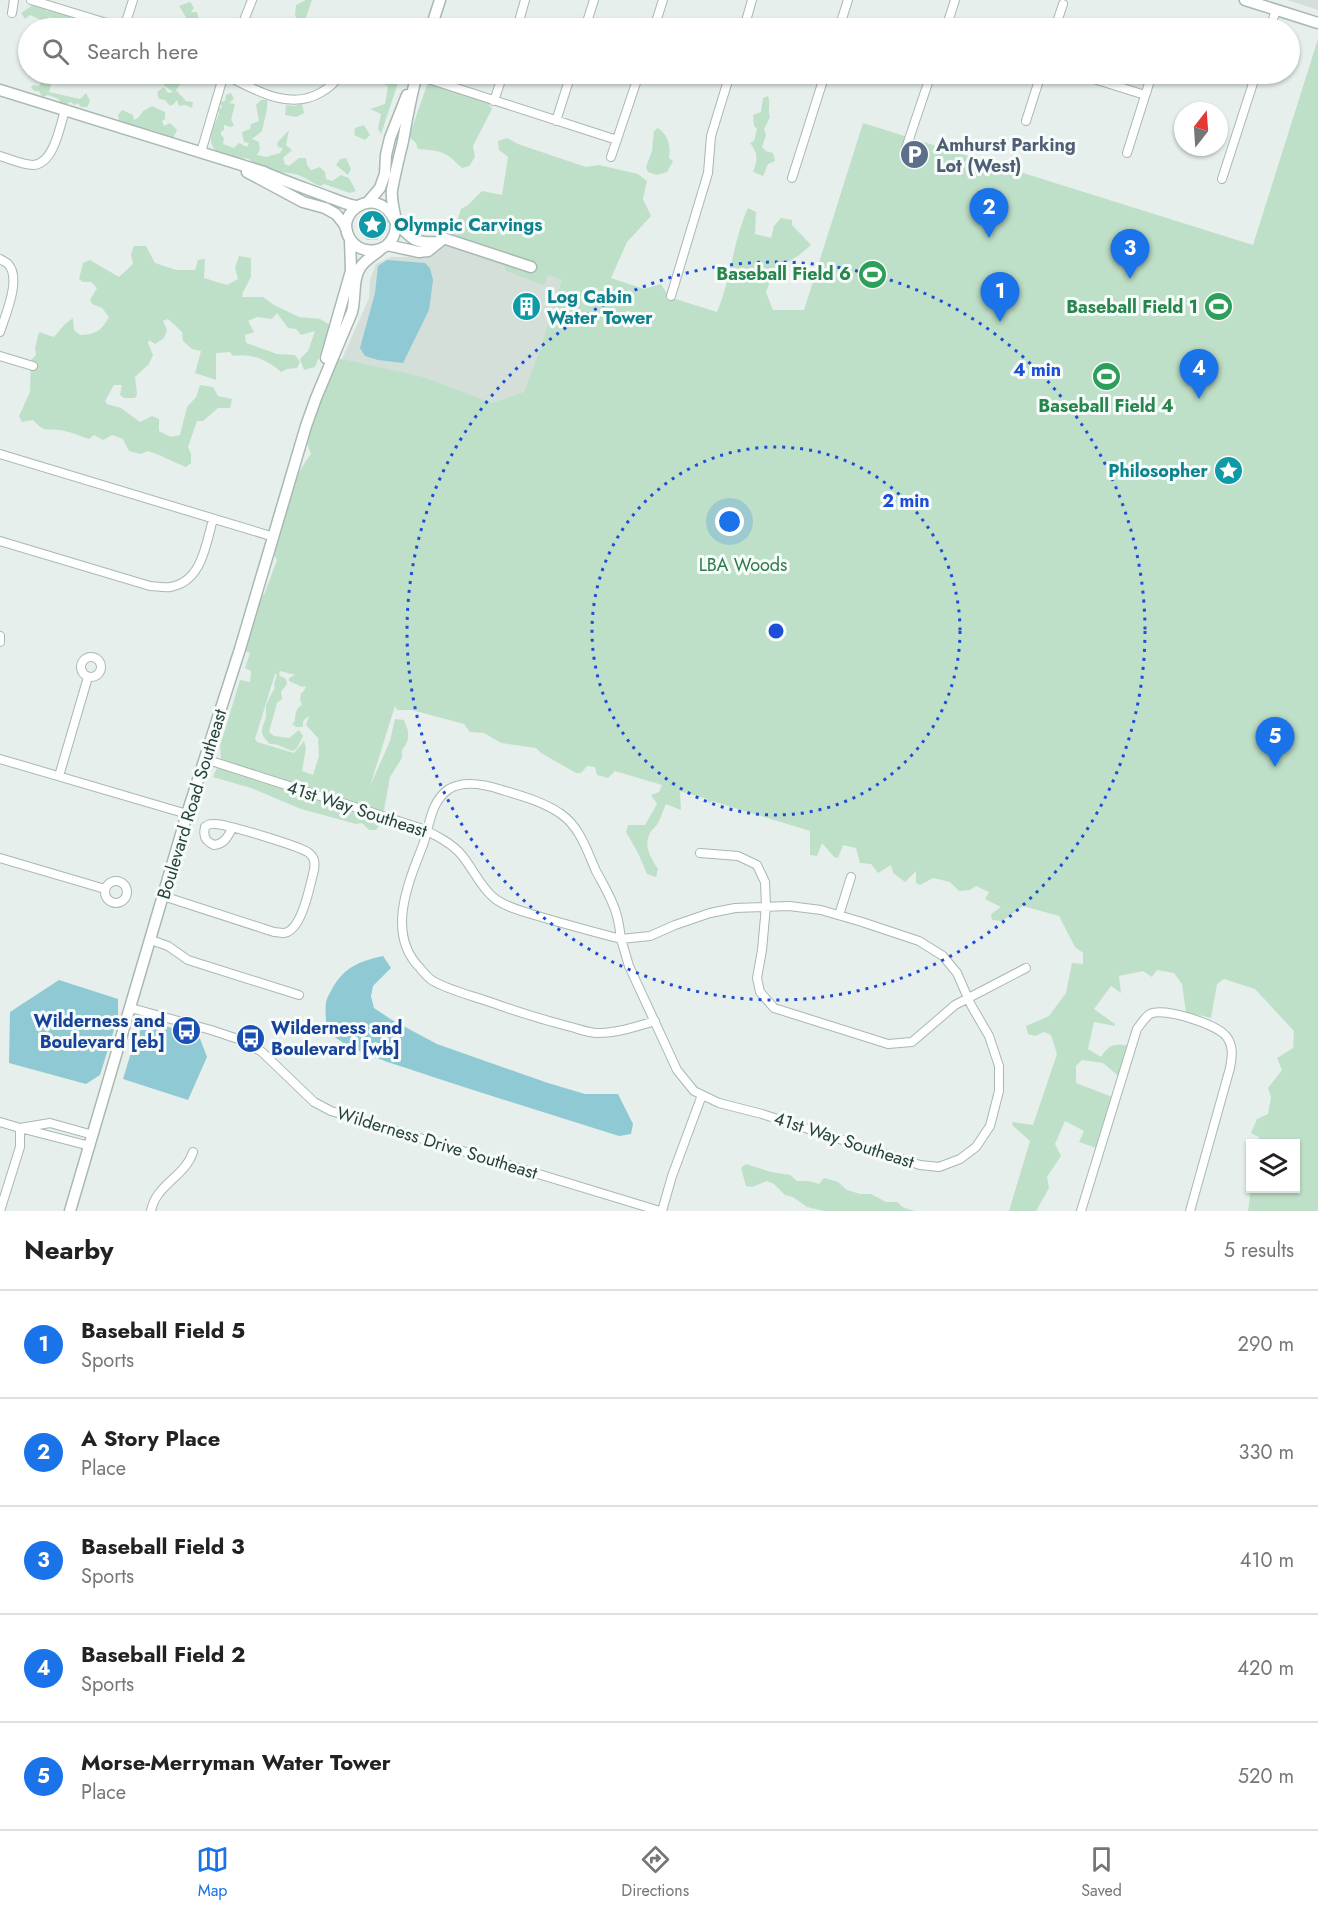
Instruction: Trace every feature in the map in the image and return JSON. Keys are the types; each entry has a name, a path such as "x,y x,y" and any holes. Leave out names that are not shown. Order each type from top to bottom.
{"street":[{"path":"12,13 14,0"},
{"path":"31,0 91,18"},
{"path":"128,18 134,0"},
{"path":"245,18 252,0"},
{"path":"434,18 440,0"},
{"path":"520,18 525,0"},
{"path":"588,18 594,0"},
{"path":"657,18 663,0"},
{"path":"747,18 752,0"},
{"path":"842,18 848,0"},
{"path":"949,18 955,0"},
{"path":"1245,0 1318,23"},
{"path":"1058,18 1063,4"},
{"path":"1273,18 1276,10"},
{"path":"201,152 221,84"},
{"path":"245,84 274,98 293,100 316,95 332,84"},
{"path":"349,237 346,227 348,219 380,188 385,174 390,138 413,84"},
{"path":"384,247 394,236 392,192 415,84"},
{"path":"446,84 617,140"},
{"path":"494,101 500,84"},
{"path":"556,121 568,84"},
{"path":"611,157 636,84"},
{"path":"671,296 708,173 711,136 727,84"},
{"path":"792,178 822,84"},
{"path":"905,151 928,84"},
{"path":"1026,121 1038,84"},
{"path":"1110,84 1145,95"},
{"path":"1127,153 1149,84"},
{"path":"1222,179 1253,84"},
{"path":"0,90 264,172 294,186 333,198 345,205 379,203 386,207 414,239 422,243 438,242"},
{"path":"0,156 33,165 45,161 52,151 65,110"},
{"path":"214,156 303,202 325,208 336,214 344,224 349,237 360,249 366,251 384,247 419,252 428,251 443,238 531,267"},
{"name":"Boulevard Road Southeast","path":"70,1211 187,814 316,398 351,271 349,237"},
{"name":"Boulevard Road Southeast","path":"316,398 352,312 357,273 362,265 384,247"},
{"path":"0,259 9,264 14,275 12,293 0,332"},
{"path":"0,356 33,366"},
{"path":"0,454 274,537"},
{"path":"0,541 150,586 170,587 183,582 195,572 200,563 213,519"},
{"path":"0,636 0,642"},
{"path":"59,776 88,677"},
{"path":"0,759 187,814"},
{"name":"41st Way Southeast","path":"205,759 427,831 442,838 460,853 480,883 494,898 515,908 573,927 621,939 650,936 710,913 735,908 789,906 838,915 919,941 944,956 957,973 968,999 989,1036 999,1066 999,1091 990,1126 976,1147 960,1159 939,1167 920,1165 762,1114 719,1103 694,1091 677,1070 629,966 621,939"},
{"path":"621,939 615,909 583,842 572,825 561,814 543,804 492,787 469,784 452,787 439,797 404,901 401,925 403,938 412,961 430,979 447,988 550,1022 595,1034 624,1031 655,1021"},
{"path":"164,896 274,932 283,933 291,930 300,918 314,870 315,862 311,854 302,849 232,828"},
{"path":"700,854 738,856 757,866 765,882 766,906 757,978 760,992 774,1008 888,1044 912,1042 955,1005 1026,968"},
{"path":"0,858 105,889"},
{"path":"838,915 851,877"},
{"path":"151,940 168,946 188,960 299,995"},
{"name":"Wilderness Drive Southeast","path":"131,1008 244,1041 262,1052 314,1102 331,1111 661,1211"},
{"path":"1081,1211 1137,1029 1149,1015 1160,1012 1189,1018 1215,1027 1227,1037 1233,1051 1190,1211"},
{"path":"661,1211 702,1095"},
{"path":"0,1122 91,1141"},
{"path":"0,1211 20,1146 20,1128"},
{"path":"151,1211 159,1192 190,1162 193,1152"}],"shaded area":[{"path":"1287,0 1318,0 1318,10"},
{"path":"453,231 570,267 524,416 342,359 369,298 370,280 376,264 391,257 428,254"}],"green space":[{"path":"312,0 306,18 296,18 296,5"},
{"path":"39,1 49,4 46,11 66,9 69,17 72,18 50,18 50,16 37,18 30,15 24,18 21,13"},
{"path":"190,2 194,8 191,12 197,12 198,18 186,18 179,6"},
{"name":"LBA Woods","path":"1318,39 1318,1211 1248,1211 1250,1193 1300,1193 1300,1139 1259,1139 1251,1133 1257,1119 1268,1114 1271,1097 1268,1088 1282,1070 1277,1058 1293,1048 1294,1031 1255,989 1224,979 1217,984 1211,1018 1186,1012 1182,984 1174,973 1157,970 1152,977 1143,971 1119,976 1121,993 1111,986 1094,1009 1115,1026 1094,1022 1088,1049 1101,1057 1111,1046 1132,1046 1122,1079 1103,1063 1082,1060 1076,1066 1076,1083 1115,1098 1099,1149 1079,1142 1084,1131 1065,1121 1055,1144 1061,1156 1047,1177 1049,1188 1036,1211 1009,1211 1030,1141 1012,1125 1013,1122 1033,1125 1057,1054 1051,1035 1044,1032 1035,1036 1028,1034 1026,1026 1049,1016 1066,993 1072,963 1083,964 1083,953 1075,947 1059,916 1023,906 1002,921 992,920 991,914 1001,907 985,899 989,892 976,886 970,890 959,891 950,882 933,878 920,885 916,883 916,871 905,882 893,873 891,865 878,873 871,864 860,863 856,848 843,845 838,858 834,857 822,843 817,856 810,855 810,831 712,801 709,803 707,799 680,791 681,810 666,804 658,823 648,838 649,852 658,869 656,877 647,874 626,832 628,825 645,825 657,804 651,795 659,792 662,785 615,771 608,778 597,775 595,767 587,766 581,773 576,773 536,748 501,743 484,733 470,732 464,724 412,710 397,710 395,706 370,786 390,741 395,719 404,720 408,739 402,750 402,758 390,777 384,810 375,814 380,824 376,830 369,830 362,823 356,824 301,809 251,788 213,777 221,758 220,746 240,680 250,682 251,671 245,668 250,653 240,649 257,594 264,595 277,560 270,549 287,500 297,476 311,454 308,434 332,360 342,359 423,377 492,403 524,392 562,280 548,275 544,285 506,271 500,250 459,239 455,227 461,209 482,191 502,195 508,157 499,150 498,141 507,138 518,144 586,167 599,165 638,174 647,181 643,199 651,216 627,242 611,278 644,289 661,284 669,297 717,312 748,208 756,212 755,234 771,238 774,226 781,218 792,220 792,225 811,245 798,256 774,270 766,292 773,310 804,310 863,123 1253,245","holes":["280,671 295,675 289,678 289,681 302,687 306,686 301,693 302,705 297,710 295,721 292,724 296,727 303,727 303,721 309,716 306,725 318,738 319,756 313,775 302,771 306,748 304,741 294,753 257,742 255,739 275,674 277,675 275,688 266,706 262,734 270,744 293,751 297,748 303,736 299,730 289,738 274,736 269,732 277,703 282,699 281,692 287,684 286,679 279,675"]},
{"path":"51,84 49,92 80,99 86,93 90,101 87,107 70,102 65,106 61,105 59,99 48,95 42,97 39,91 34,91 31,87"},
{"path":"180,84 176,90 186,101 193,102 192,108 185,105 179,106 177,100 170,106 165,100 159,99 157,92 164,87 168,93 173,92 164,85"},
{"path":"384,84 398,84 381,134 378,129 381,114 370,109 385,104 388,86"},
{"path":"427,84 444,84 487,99 492,109 473,146 475,157 469,166 462,168 443,153 418,149 416,143 409,137"},
{"path":"231,93 234,99 229,103 235,104 231,120 234,125 231,127 224,125 224,130 221,132 224,138 223,144 234,148 239,143 247,147 249,143 244,142 242,132 250,129 251,124 259,121 256,105 261,100 267,100 262,131 252,139 259,142 260,149 257,155 266,157 280,153 283,148 278,147 277,143 289,130 286,145 292,150 283,158 285,164 289,166 299,158 306,158 311,170 320,167 325,172 326,179 332,181 341,175 349,178 356,191 350,193 324,184 321,186 295,174 268,172 261,164 254,164 247,159 232,160 220,156 212,145 212,130 219,113 218,109 222,108 220,102 225,101 226,95"},
{"path":"768,96 770,117 764,129 766,135 762,147 773,153 775,161 768,164 763,176 753,172 756,157 755,150 750,143 754,141 757,129 754,126 753,115 761,112 763,98"},
{"path":"302,104 304,113 296,117 285,115 286,105"},
{"path":"152,106 165,112 165,119 162,121 164,126 170,123 177,130 173,138 168,140 159,137 161,133 148,129 141,132 119,120 118,115 122,110 133,115 134,120"},
{"path":"364,125 370,135 365,140 354,135 355,128"},
{"path":"658,128 666,137 670,149 669,158 673,161 667,172 657,175 648,172 646,167 652,151 654,131"},
{"path":"346,158 351,169 348,175 336,165 340,159"},
{"path":"381,214 388,221 387,230 377,240 367,240 361,233 361,223 367,216"},
{"path":"134,246 146,246 155,263 176,270 195,270 198,260 205,259 204,278 227,285 238,279 235,268 239,256 251,258 251,277 242,297 263,297 299,317 320,319 330,325 315,367 304,370 300,359 308,351 315,331 301,335 296,329 288,328 277,313 272,319 257,317 248,321 254,332 245,335 246,343 277,354 295,355 300,362 297,368 281,372 265,361 253,357 233,356 230,352 216,353 216,380 195,373 201,351 192,349 183,341 182,332 168,319 163,321 167,330 164,338 155,344 149,340 153,355 149,364 135,377 137,394 135,398 124,398 120,395 122,385 114,385 105,401 107,404 121,408 140,422 152,416 159,419 159,431 171,437 180,435 187,407 196,397 200,385 213,387 218,396 232,399 230,408 218,408 203,421 197,421 188,447 191,463 186,467 148,451 141,454 129,451 123,439 112,435 103,440 94,435 89,439 67,431 45,429 33,420 22,422 19,416 30,392 31,360 36,355 35,348 39,332 54,337 73,318 74,330 80,335 90,334 101,328 109,317 102,308 92,304 90,300 97,288 91,282 83,282 79,279 83,263 90,260 119,277 133,264 131,254"},
{"path":"746,1164 790,1175 797,1181 819,1184 824,1178 838,1182 847,1190 860,1194 871,1194 886,1202 897,1202 904,1208 915,1211 824,1211 807,1207 793,1197 785,1195 774,1184 767,1181 752,1187 746,1186 741,1168"}],"water":[{"path":"387,260 425,263 430,268 433,280 429,310 403,363 365,356 360,348 375,293 378,266"},
{"path":"383,956 391,968 373,986 371,996 374,1008 437,1044 585,1094 618,1094 633,1124 631,1134 619,1136 451,1083 362,1052 338,1039 327,1031 326,1000 337,981 347,970 367,960"},
{"path":"59,980 118,999 118,1017 100,1075 86,1084 9,1063 10,1012"},
{"path":"147,1022 199,1036 207,1057 188,1100 123,1079 136,1036"}],"place":[{"name":"Amhurst Parking Lot (West)","path":"915,155"},
{"name":"Olympic Carvings","path":"373,225"},
{"name":"A Story Place","path":"989,238"},
{"name":"Baseball Field 6","path":"872,274"},
{"name":"Baseball Field 3","path":"1130,279"},
{"name":"Log Cabin Water Tower","path":"526,307"},
{"name":"Baseball Field 1","path":"1219,307"},
{"name":"Baseball Field 5","path":"1000,322"},
{"name":"Baseball Field 4","path":"1106,377"},
{"name":"Baseball Field 2","path":"1199,399"},
{"name":"Philosopher","path":"1229,471"},
{"name":"Morse-Merryman Water Tower","path":"1275,767"},
{"name":"Wilderness and Boulevard [eb]","path":"186,1031"},
{"name":"Wilderness and Boulevard [wb]","path":"250,1038"}]}
